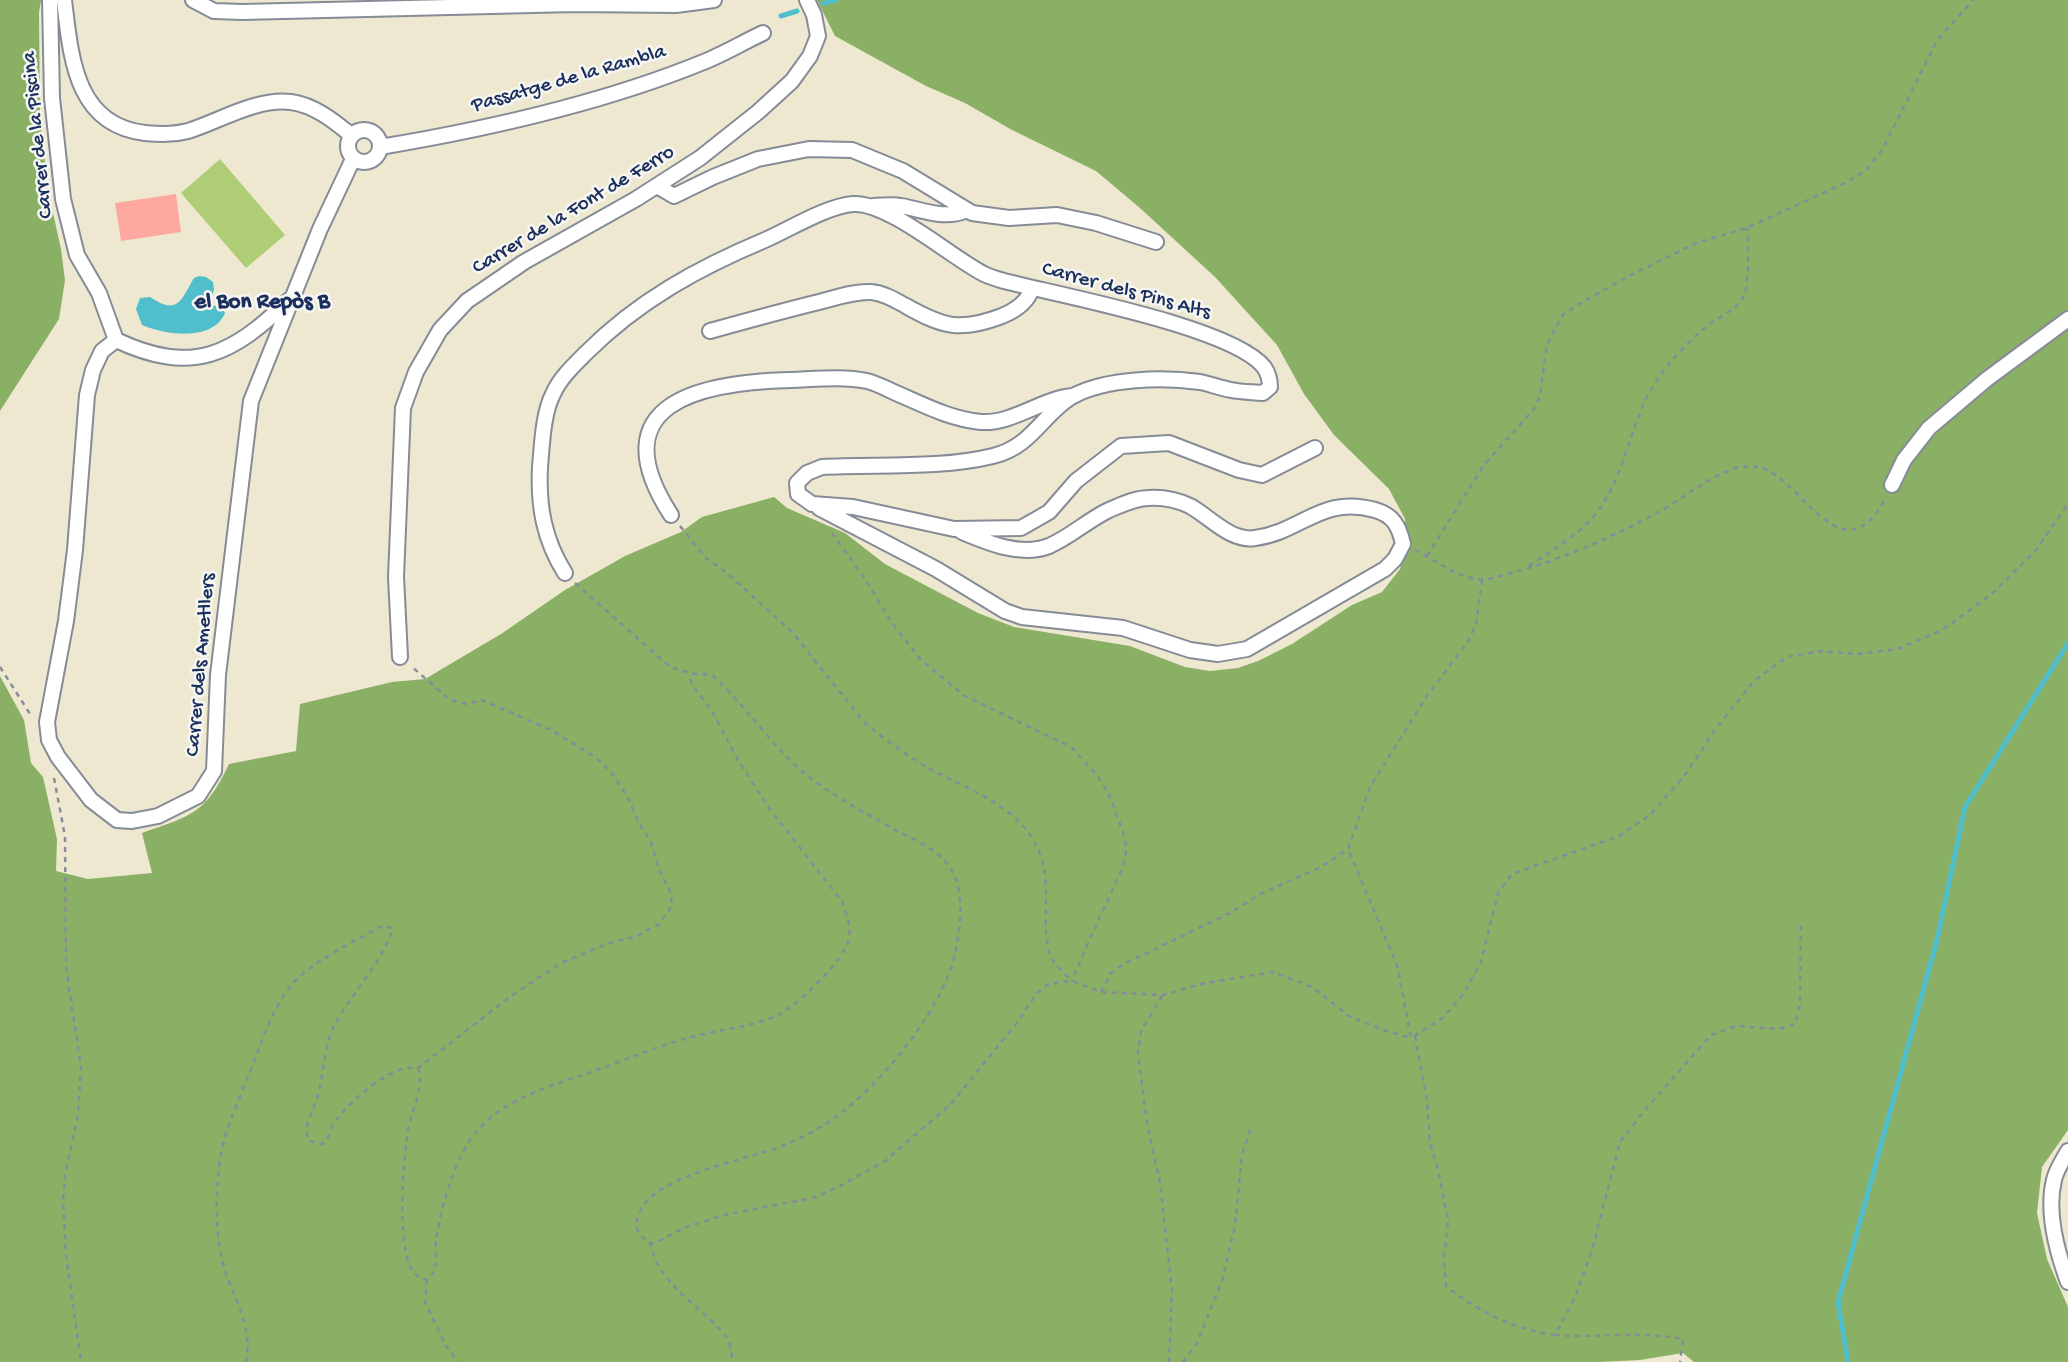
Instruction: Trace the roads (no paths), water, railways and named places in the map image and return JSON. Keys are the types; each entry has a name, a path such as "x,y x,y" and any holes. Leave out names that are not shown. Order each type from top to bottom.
{"street":[{"name":"Carrer de la Piscina","path":"50,0 52,98 63,199 77,255 99,293 116,340"},
{"path":"64,0 73,61 85,94 97,114 115,125 135,132 163,135 186,131 260,106 288,102 306,105 351,135"},
{"path":"193,0 214,11 242,12 519,3 676,5 714,0"},
{"name":"Carrer de la Font de Ferro","path":"400,657 396,577 403,408 416,372 440,330 467,301 524,262 657,186 700,158 758,112 792,81 810,56 818,36 814,15 807,0"},
{"name":"Passatge de la Rambla","path":"380,147 509,122 575,104 706,61 764,33"},
{"path":"360,130 370,131 378,137 380,147 376,157 368,162 353,159 348,150 351,135 360,130"},
{"path":"657,186 674,196 758,159 809,149 852,150 903,171 972,213 1009,218 1057,215 1096,223 1156,242"},
{"name":"Carrer dels Ametllers","path":"116,340 102,351 93,370 87,395 75,550 66,621 47,722 48,740 91,800 117,820 132,821 158,816 198,796 214,771 218,675 251,401 353,159"},
{"path":"565,573 556,560 544,530 539,489 542,440 552,395 567,372 594,345 636,309 679,281 717,260 831,211 853,204 898,205 937,215 956,215 967,210"},
{"name":"Carrer dels Pins Alts","path":"812,504 798,494 797,483 807,473 822,467 947,463 993,456 1015,449 1072,396 1098,387 1146,380 1202,382 1231,390 1263,393 1270,387 1270,379 1264,367 1249,355 1220,341 1134,312 983,274 920,233 868,206"},
{"path":"710,331 828,299 872,292 888,296 944,325 966,326 1005,315 1020,306 1030,296 1032,288"},
{"path":"116,340 149,355 177,359 197,357 234,346 257,330 293,297"},
{"path":"1892,485 1904,460 1929,428 1987,379 2068,318"},
{"path":"671,515 659,496 651,471 647,449 649,429 658,415 693,394 732,384 770,380 868,381 937,412 965,420 986,422 1008,418 1057,398 1072,396"},
{"path":"954,529 1021,528 1049,512 1076,481 1121,446 1169,443 1239,470 1262,475 1315,448"},
{"path":"1146,497 1169,498 1188,505 1235,536 1251,539 1287,529 1321,511 1356,505 1390,517 1396,522 1403,544 1395,559 1385,569 1247,649 1218,654 1189,650 1124,628 1022,617 1005,611 936,569 812,504 853,507 954,529 989,543 1032,550 1049,546 1115,508 1146,497"},
{"path":"2068,1151 2054,1177 2051,1199 2060,1261 2068,1282"}],"water":[{"path":"199,276 213,282 214,290 210,300 212,305 222,308 225,313 219,322 210,329 188,334 142,325 136,309 140,298 150,297 159,303 173,305 182,299 194,278"}],"waterway":[{"path":"824,3 836,0"},
{"path":"781,16 797,11"},
{"path":"1848,1362 1838,1302 1937,940 1965,807 2068,643"}],"district":[{"name":"el Bon Repòs B","path":"262,303"}]}
